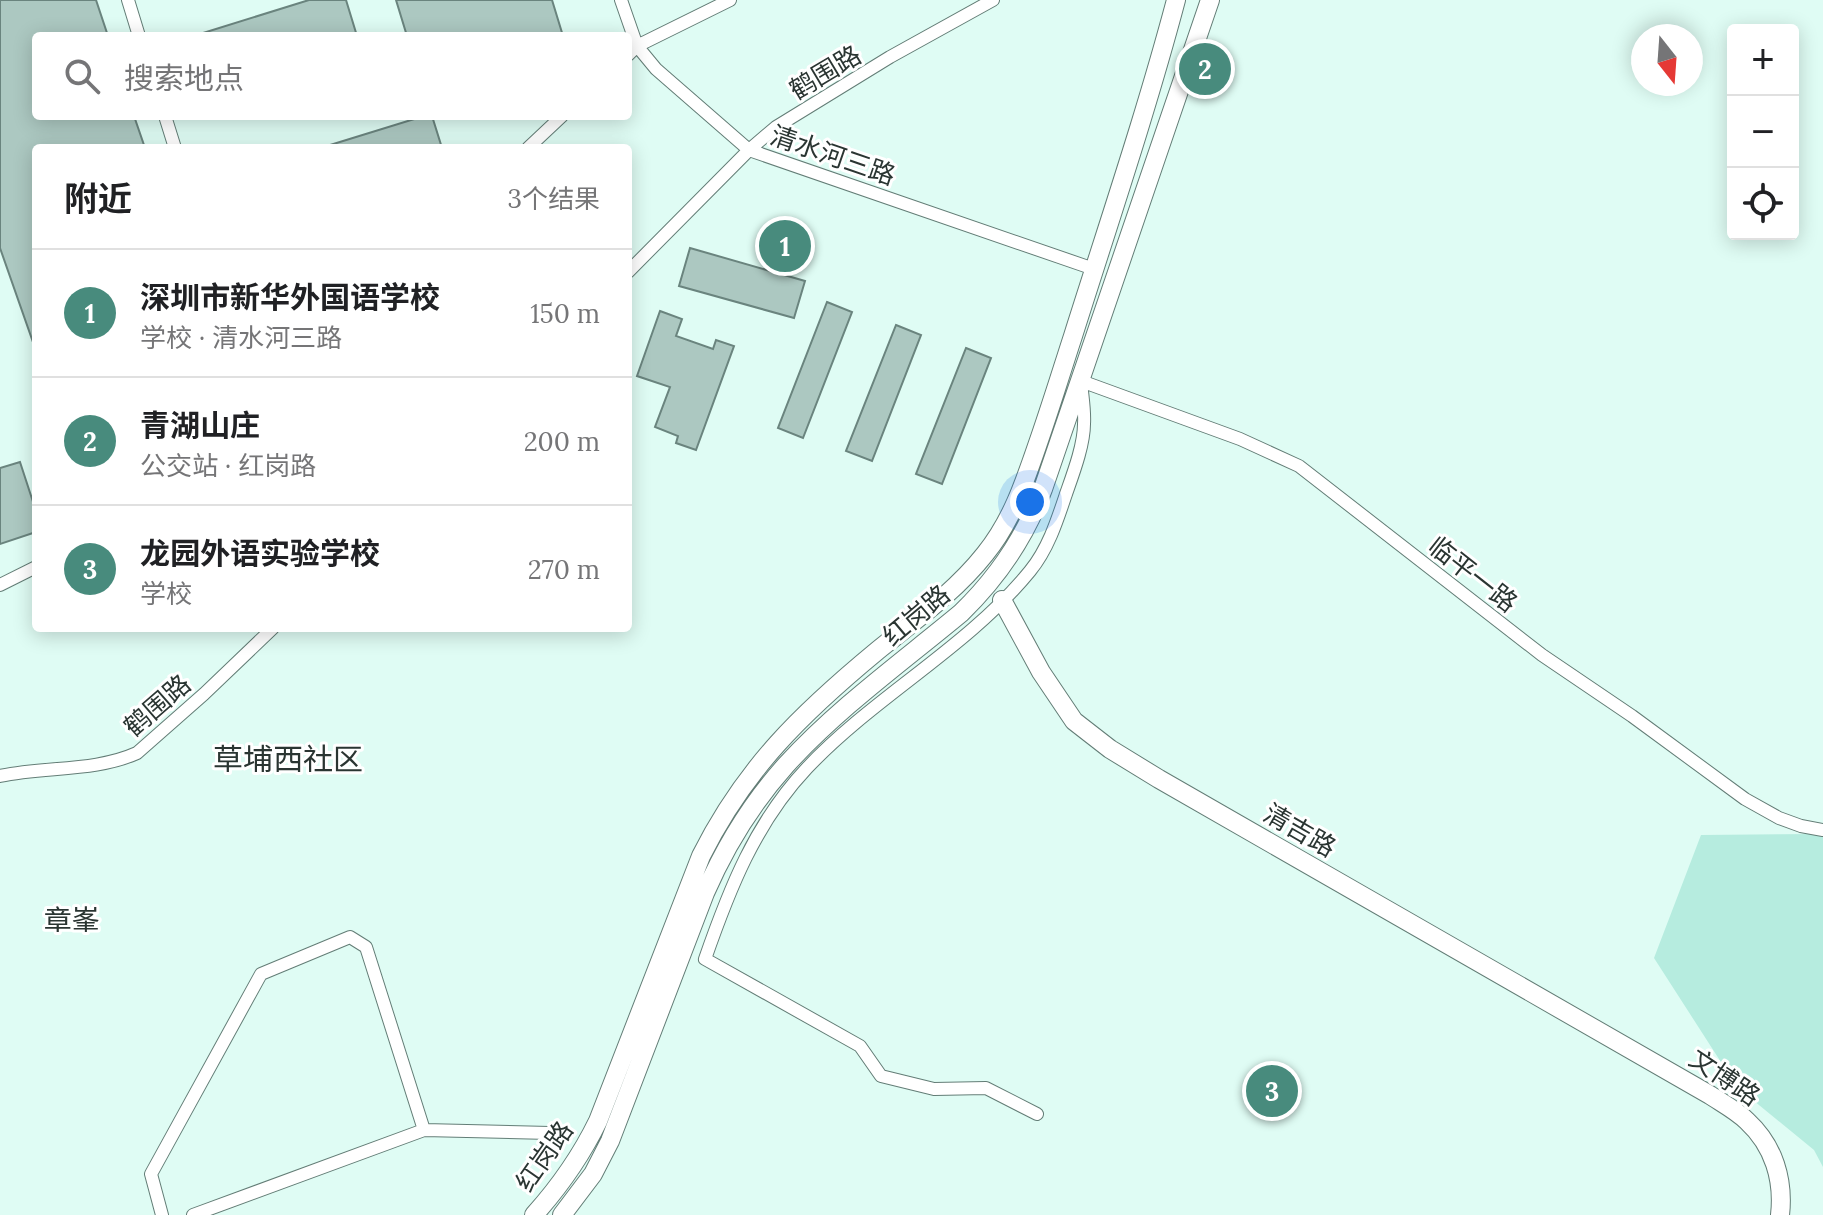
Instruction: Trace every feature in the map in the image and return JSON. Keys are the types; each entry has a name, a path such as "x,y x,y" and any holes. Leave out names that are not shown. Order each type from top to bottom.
{"main road":[{"name":"红岗路","path":"534,1215 570,1171 594,1129 701,856 738,792 766,755 807,713 972,570 1005,525 1026,480 1176,0"},
{"name":"红岗路","path":"562,1215 593,1174 613,1134 705,893 730,841 770,784 805,745 842,710 961,613 1000,571 1020,540 1036,508 1081,381 1210,0"},
{"name":"清吉路","path":"1002,600 1041,672 1074,721 1110,749 1626,1047"},
{"name":"文博路","path":"1626,1047 1746,1119 1760,1135 1778,1169 1780,1215"}],"street":[{"path":"128,0 138,32"},
{"name":"清水河三路","path":"621,0 628,32"},
{"path":"632,50 730,0"},
{"name":"鹤围路","path":"632,268 749,150 776,127 890,57 993,0"},
{"name":"清水河三路","path":"632,50 749,150 1094,269"},
{"path":"166,120 174,144"},
{"path":"532,144 558,120"},
{"path":"1037,1114 986,1088 934,1089 881,1076 860,1046 705,959 727,896 746,855 789,789 853,724 998,606 1037,560 1062,508 1085,425 1081,381"},
{"name":"临平一路","path":"1081,381 1240,439 1299,466 1542,655 1745,799 1779,818 1823,830"},
{"path":"0,585 32,569"},
{"name":"鹤围路","path":"0,776 108,763 137,753 269,632"},
{"path":"162,1215 151,1174 261,974 350,937 366,947 424,1130"},
{"path":"193,1215 424,1130 550,1133"}],"green space":[{"path":"1823,834 1823,1167 1814,1150 1737,1087 1654,958 1701,835"}],"building":[{"path":"0,0 96,0 107,32 32,32 32,120 135,120 144,144 32,144 32,339 0,248"},
{"path":"309,0 346,0 356,32 206,32"},
{"path":"396,0 552,0 562,32 406,32"},
{"path":"411,120 433,120 441,144 333,144"},
{"path":"690,248 805,281 794,318 679,286"},
{"path":"827,302 852,312 803,438 778,428"},
{"path":"660,311 682,319 676,336 713,349 716,340 734,346 696,450 676,443 678,436 655,427 670,387 637,376"},
{"path":"896,325 921,335 872,461 846,451"},
{"path":"966,348 991,358 942,484 916,474"},
{"path":"20,462 32,499 32,533 0,544 0,468"}],"place":[{"name":"青湖山庄","path":"1205,69"},
{"name":"深圳市新华外国语学校","path":"785,246"},
{"name":"龙园外语实验学校","path":"1272,1091"}],"district":[{"name":"草埔西社区","path":"288,759"},
{"name":"章峯","path":"72,920"}]}
